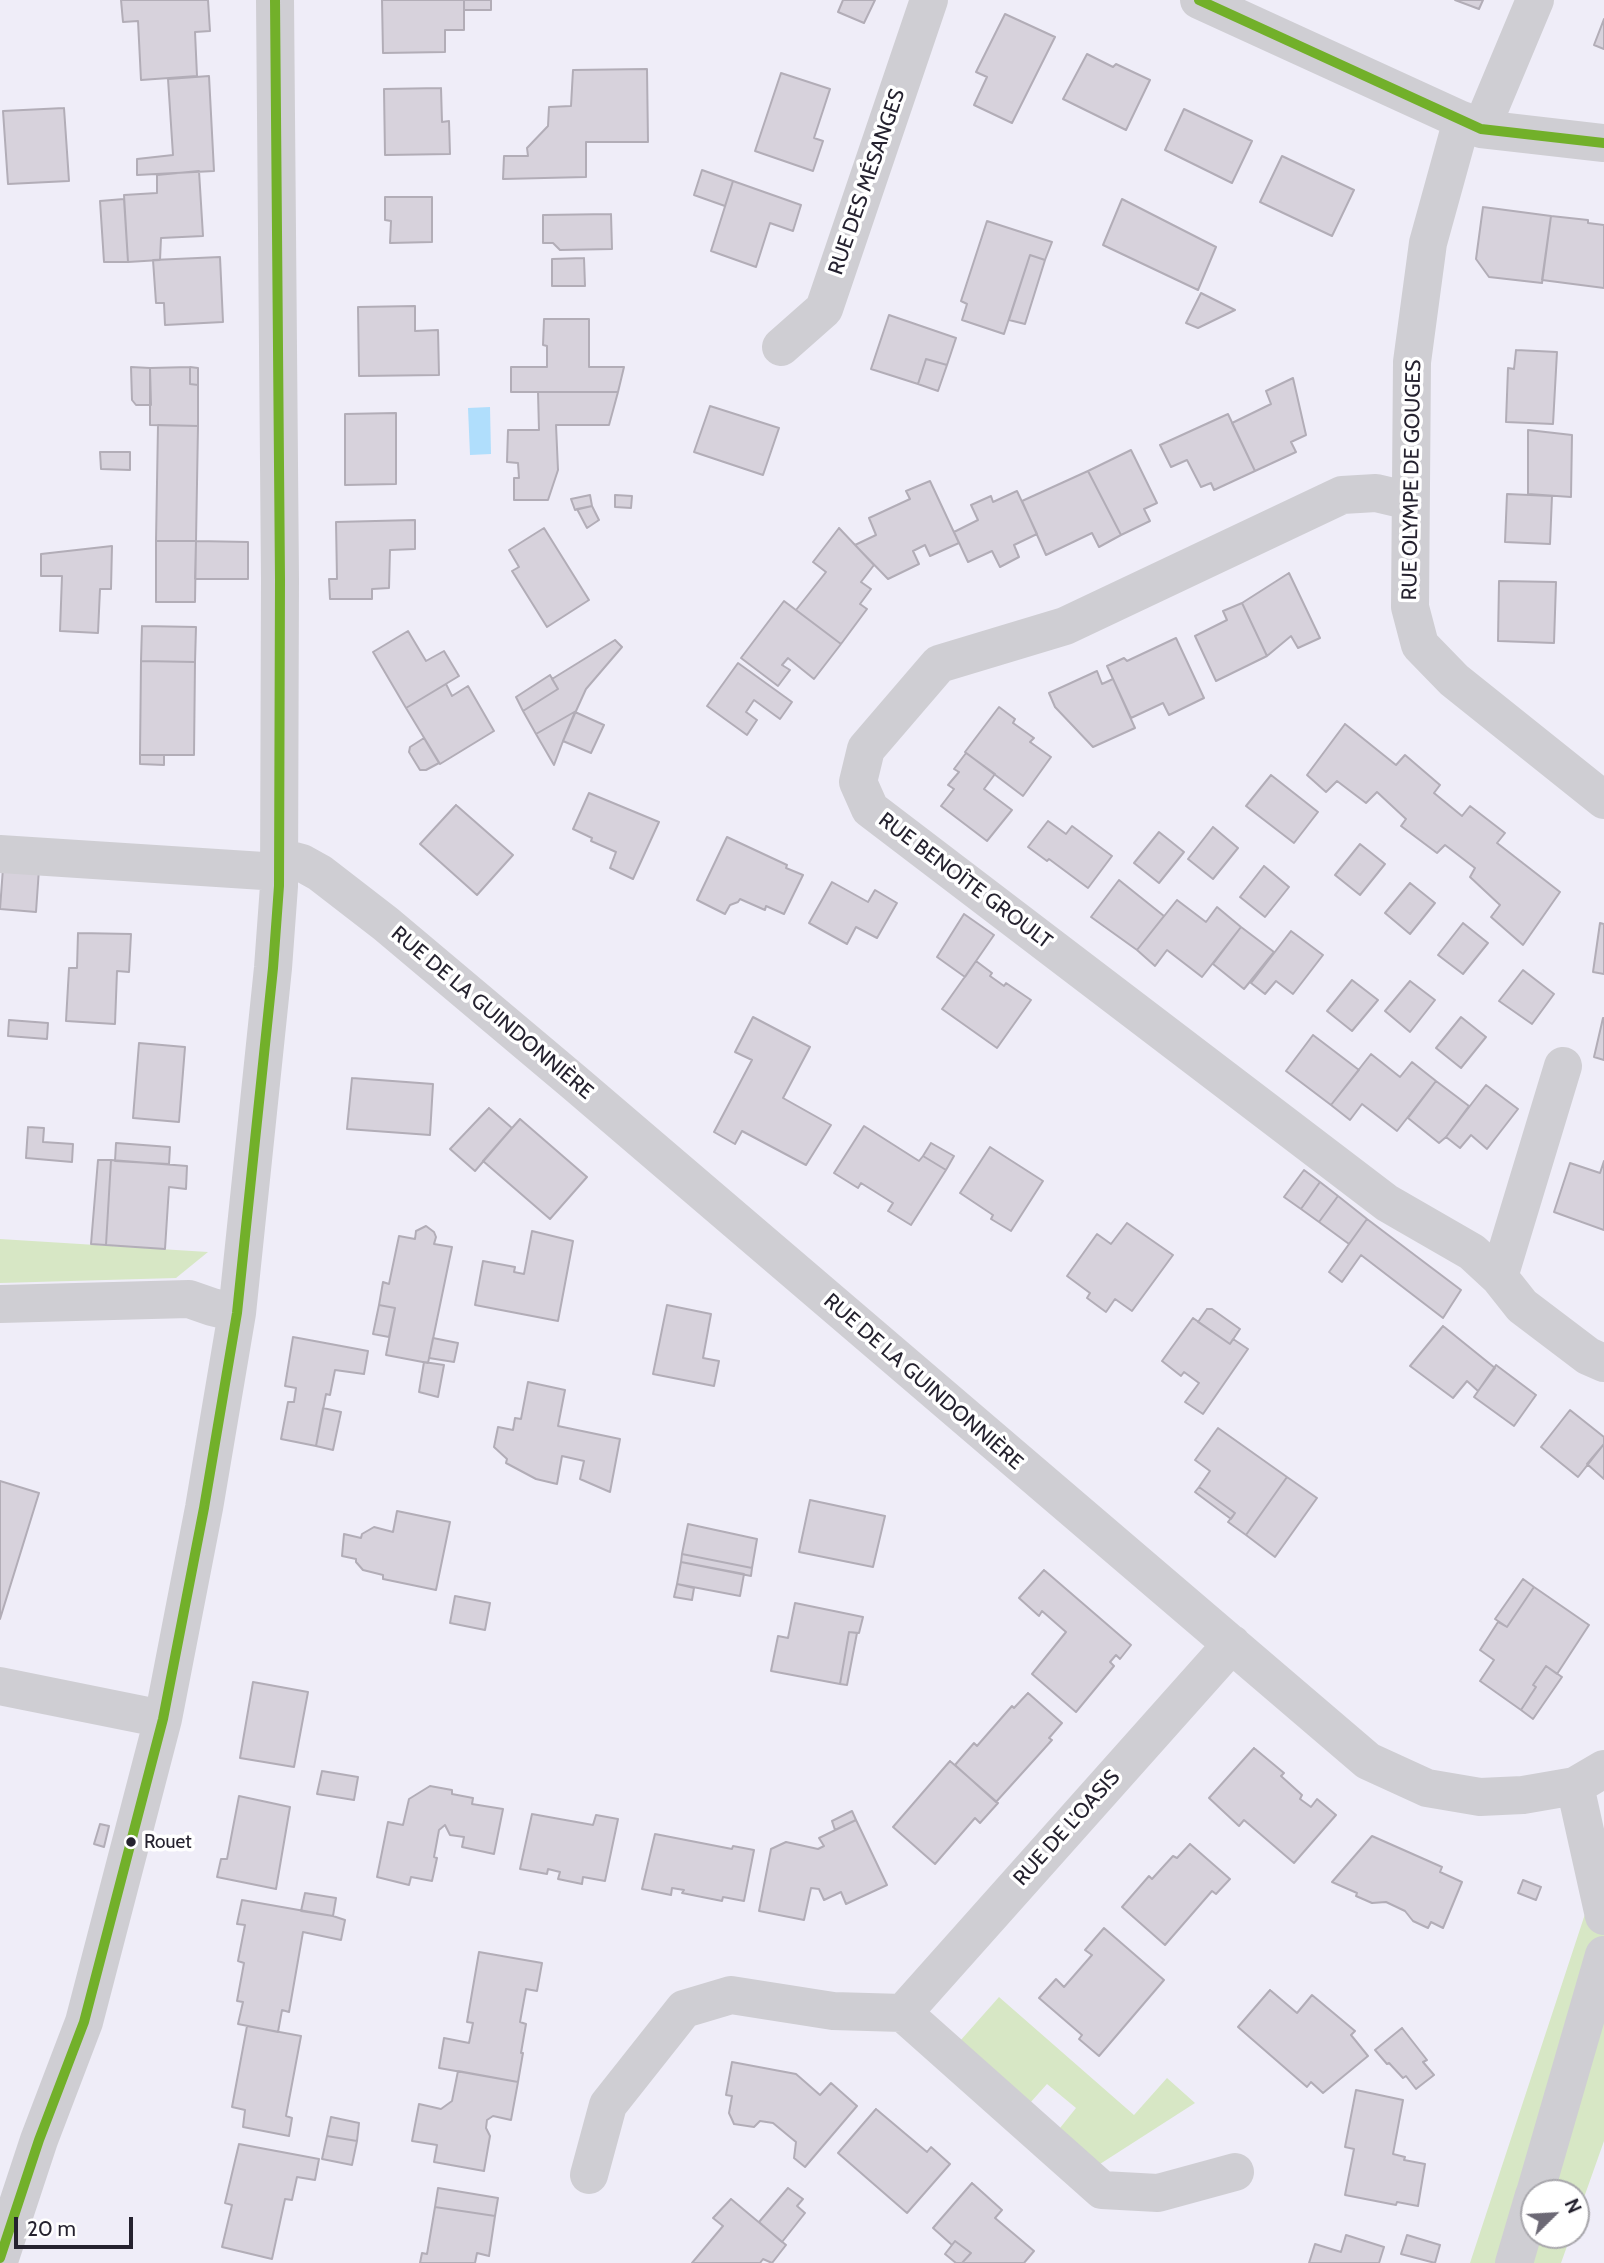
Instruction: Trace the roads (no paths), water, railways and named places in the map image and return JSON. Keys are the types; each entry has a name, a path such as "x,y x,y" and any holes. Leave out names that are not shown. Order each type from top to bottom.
{"street":[{"path":"0,2258 35,2150 84,2022 163,1718 204,1508 237,1313 273,968 279,865 280,579 275,0"},
{"name":"RUE DES MÉSANGES","path":"781,347 824,309 929,0"},
{"path":"1199,0 1471,125 1604,144"},
{"name":"RUE OLYMPE DE GOUGES","path":"1535,0 1471,125 1428,243 1412,362 1410,607 1420,645 1454,680 1604,800"},
{"name":"RUE BENOÎTE GROULT","path":"1410,501 1376,493 1342,495 1065,626 939,663 866,750 858,782 870,809 1387,1203 1472,1252 1499,1277 1522,1306 1588,1356 1604,1363"},
{"name":"RUE DE LA GUINDONNIÈRE","path":"0,854 279,865 302,863 320,873 386,924 575,1083 1368,1761 1427,1788 1480,1797 1523,1795 1590,1778"},
{"path":"1499,1277 1563,1066"},
{"path":"0,1304 189,1299 237,1313"},
{"name":"RUE DE L'OASIS","path":"903,2013 1231,1644"},
{"path":"0,1686 163,1718"},
{"path":"1590,1778 1604,1916"},
{"path":"1538,2179 1604,1955"},
{"path":"589,2175 608,2105 684,2009 731,1995 833,2011 903,2013 1102,2190 1158,2193 1235,2172"},
{"path":"1514,2263 1520,2242"}],"water":[{"path":"490,407 491,454 470,455 468,408"}],"place":[{"name":"Rouet","path":"131,1842"}]}
